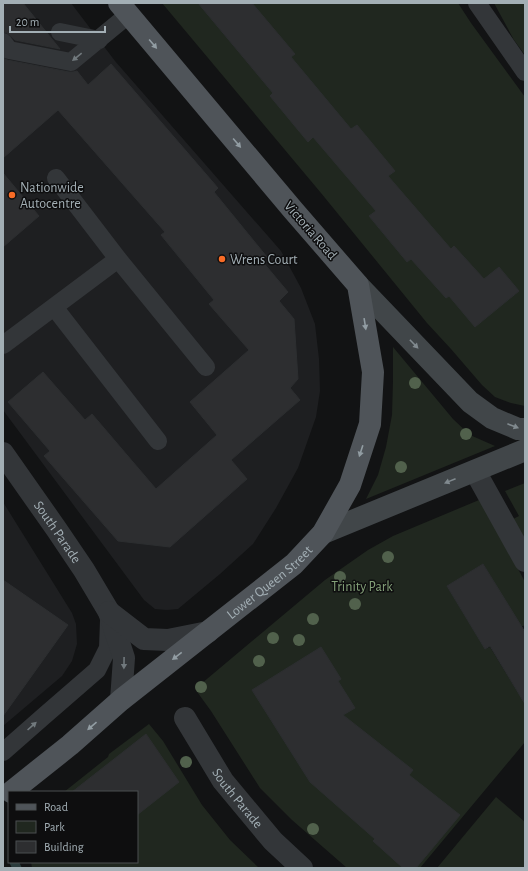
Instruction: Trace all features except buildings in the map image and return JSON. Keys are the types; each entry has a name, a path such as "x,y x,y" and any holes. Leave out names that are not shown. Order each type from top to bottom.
{"main road":[{"name":"Victoria Road","path":"124,9 358,285"},
{"name":"Lower Queen Street","path":"12,791 70,745 121,700 294,564 323,533 350,484 370,424 372,372 358,285"}],"street":[{"name":"Victoria Road","path":"358,285 470,402 492,418 518,429 525,429"},
{"path":"323,533 525,450"},
{"name":"South Parade","path":"3,453 84,570 109,612 124,658 121,700"},
{"path":"475,471 525,561"},
{"name":"South Parade","path":"109,612 144,639 168,640 208,632"},
{"name":"South Parade","path":"185,718 223,781 272,841 302,868"}],"lane":[{"path":"477,3 525,72"},
{"path":"3,42 10,50 71,62 99,40 124,9"},
{"path":"60,32 99,40"},
{"path":"56,178 118,259 206,367"},
{"path":"3,345 118,259"},
{"path":"54,307 158,441"},
{"path":"3,752 97,670 108,648 109,612"}],"shaded area":[{"path":"3,3 71,3 115,61 281,251 301,288 315,324 319,359 320,391 316,417 298,468 276,508 253,544 178,609 155,609 144,600 3,410"},
{"path":"3,502 72,613 76,624 77,644 72,661 62,676 3,726"}],"green space":[{"path":"162,3 458,3 525,97 525,406 495,397 482,385 427,323 321,193"},
{"path":"494,3 525,3 525,55 514,40"},
{"path":"393,347 453,419 470,435 495,446 366,499 378,475 386,447 392,415"},
{"path":"525,483 525,542 513,519 519,516 505,491"},
{"name":"Trinity Park","path":"479,500 492,520 525,582 525,625 521,627 483,564 447,586 485,649 490,647 519,694 525,691 525,742 420,868 347,868 292,820 260,788 211,711 195,689 325,580 368,550 393,536"},
{"path":"149,724 163,741 202,805 230,840 259,868 32,868 31,863 138,863 138,791 65,791 108,757 109,754"},
{"path":"496,797 525,822 525,868 437,868"}],"waterway":[{"path":"14,863 17,868"}],"place":[{"name":"Nationwide Autocentre","path":"12,195"},
{"name":"Wrens Court","path":"222,259"}]}
